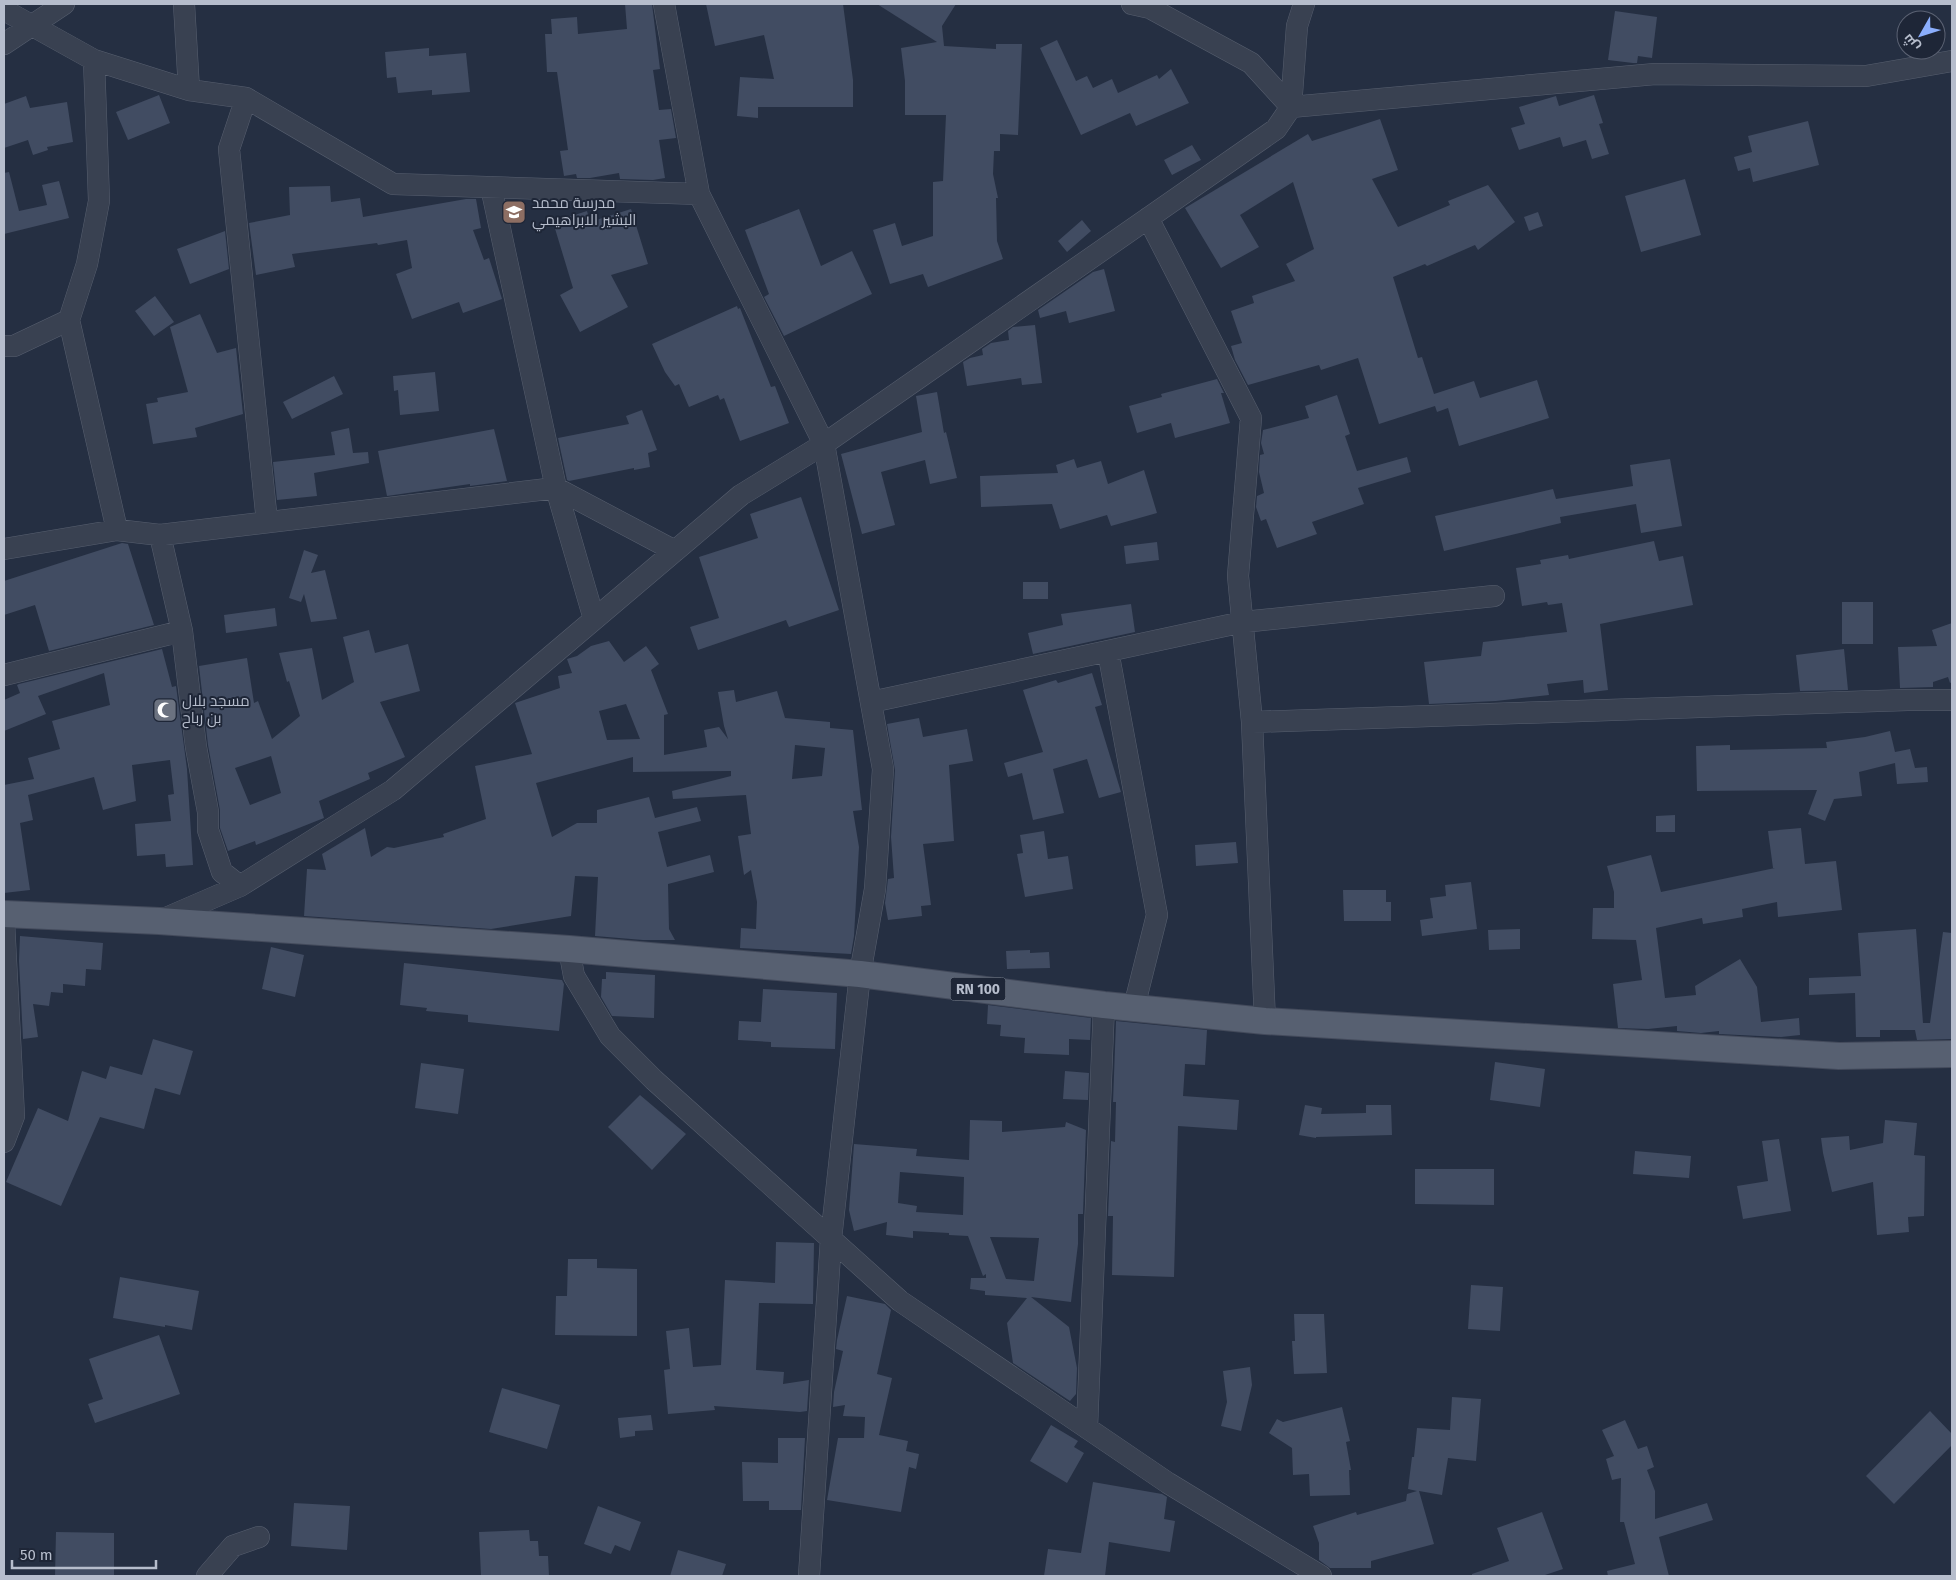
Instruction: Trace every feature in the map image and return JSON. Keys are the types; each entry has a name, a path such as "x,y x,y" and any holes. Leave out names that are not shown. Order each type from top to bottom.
{"main road":[{"name":"RN 100","path":"4,914 159,921 568,949 860,974 1104,1005 1265,1021 1839,1056 1952,1054"}],"street":[{"path":"4,44 64,4"},
{"path":"184,4 189,90"},
{"path":"664,4 699,194 824,444 883,769 875,889 860,974 831,1239 809,1576"},
{"path":"1132,4 1150,8 1251,63 1290,107"},
{"path":"159,921 240,886 392,790 741,495 824,444 1276,129 1290,107 1297,26 1304,4"},
{"path":"4,10 94,60 189,90 246,98 393,184 699,194"},
{"path":"94,60 99,201 87,264 69,320 117,530"},
{"path":"1290,107 1655,74 1866,76 1952,61"},
{"path":"246,98 229,149 267,522"},
{"path":"491,187 556,488 594,619"},
{"path":"1148,218 1252,418 1238,576 1252,722 1265,1021"},
{"path":"4,346 14,346 69,320"},
{"path":"4,549 117,530 160,535 556,488 675,551"},
{"path":"160,535 182,631 196,747 208,812 208,830 222,872 240,886"},
{"path":"870,702 1243,622 1494,596"},
{"path":"4,675 182,631"},
{"path":"1108,651 1157,914 1134,1007"},
{"path":"1252,722 1952,700"},
{"path":"4,921 14,1116 4,1142"},
{"path":"568,949 574,976 610,1036 654,1080 900,1301 1168,1483 1321,1576"},
{"path":"1087,1428 1104,1005"},
{"path":"207,1576 232,1546 260,1537"}],"building":[{"path":"625,4 652,4 660,69 653,70 659,110 671,109 676,138 659,140 665,178 653,180 620,179 619,173 590,178 577,178 576,174 564,176 560,151 568,150 557,72 547,72 545,34 552,34 551,19 577,17 578,34 627,29"},
{"path":"706,4 843,4 853,80 853,107 758,107 758,118 737,116 740,77 774,79 764,35 715,46"},
{"path":"877,4 956,4 942,26 944,46 996,49 996,44 1022,44 1018,135 1000,134 1000,151 994,151 993,174 998,198 996,198 997,241 1003,259 928,287 923,274 890,284 873,230 895,223 902,246 933,236 933,182 943,181 946,115 905,115 905,81 901,48 937,42"},
{"path":"1615,11 1657,17 1652,58 1638,56 1637,63 1608,60"},
{"path":"1057,40 1076,81 1087,76 1093,88 1112,79 1118,93 1157,75 1159,79 1171,69 1189,103 1136,126 1130,113 1081,135 1040,48"},
{"path":"429,48 429,56 466,53 470,92 432,95 432,90 398,93 396,77 387,78 385,52"},
{"path":"159,95 170,123 128,140 116,112"},
{"path":"1594,95 1603,123 1599,124 1609,154 1592,159 1586,140 1563,147 1560,137 1519,150 1511,128 1525,124 1519,107 1556,96 1559,106"},
{"path":"26,96 30,108 67,102 73,142 47,147 48,150 33,155 28,140 4,148 4,104"},
{"path":"1380,119 1398,170 1372,179 1398,227 1450,205 1448,201 1488,185 1515,222 1478,250 1475,245 1427,266 1425,264 1393,277 1418,358 1422,357 1434,394 1474,381 1480,398 1537,380 1549,418 1459,446 1448,408 1437,412 1435,406 1379,424 1358,358 1321,370 1319,365 1248,385 1235,360 1231,346 1242,343 1231,311 1254,303 1252,296 1295,281 1286,264 1314,249 1293,182 1240,215 1259,247 1221,268 1185,208 1308,134 1312,141"},
{"path":"1808,121 1819,165 1753,182 1750,168 1738,171 1734,157 1752,152 1748,136"},
{"path":"1192,145 1201,160 1172,175 1164,160"},
{"path":"9,172 19,211 47,205 42,185 59,181 69,218 4,234 4,173"},
{"path":"1685,179 1701,235 1641,252 1625,196"},
{"path":"330,186 331,202 360,198 363,217 466,199 476,199 481,228 473,230 484,260 489,258 502,299 463,313 459,302 412,319 396,274 412,268 407,240 292,254 295,267 256,275 249,223 290,215 289,187"},
{"path":"631,209 648,264 611,275 628,307 580,332 560,295 573,288 553,222 587,211 590,222"},
{"path":"799,209 821,266 852,251 872,294 784,336 764,297 769,294 745,230"},
{"path":"1538,212 1543,226 1529,231 1524,217"},
{"path":"1082,220 1091,231 1067,252 1058,241"},
{"path":"225,231 229,269 190,284 177,249"},
{"path":"1104,269 1115,311 1069,323 1066,311 1040,318 1038,310 1093,272"},
{"path":"155,296 174,322 154,336 135,311"},
{"path":"737,306 738,309 740,308 771,387 775,386 789,423 740,441 724,398 720,400 718,395 689,407 679,384 675,386 665,372 652,344"},
{"path":"200,314 217,353 236,348 243,414 195,428 197,437 153,444 146,404 158,402 157,398 188,392 170,327"},
{"path":"1035,325 1042,383 1022,385 1021,378 967,386 963,362 983,355 982,349 991,343 1009,340 1008,331 1013,327"},
{"path":"435,372 439,411 400,415 398,390 394,391 393,376"},
{"path":"334,376 343,394 292,419 283,402"},
{"path":"1217,379 1224,393 1221,393 1230,423 1175,438 1171,423 1137,433 1129,406 1162,397 1161,394"},
{"path":"937,392 944,433 946,432 957,478 930,484 925,460 881,472 895,525 862,534 841,454 922,432 916,396"},
{"path":"1337,395 1350,434 1345,436 1357,471 1407,457 1411,472 1358,488 1364,504 1312,522 1317,534 1277,548 1266,519 1261,521 1256,507 1257,496 1264,493 1259,472 1260,455 1264,454 1261,443 1263,430 1309,418 1305,406"},
{"path":"642,410 657,450 648,453 650,467 567,480 558,438 629,424 626,416"},
{"path":"349,428 353,453 368,452 369,463 314,473 317,496 277,500 273,462 335,455 331,432"},
{"path":"494,429 507,481 470,486 470,484 387,496 378,451"},
{"path":"1074,459 1077,468 1101,461 1108,484 1144,470 1157,513 1111,526 1107,515 1060,529 1052,504 981,507 980,476 1058,473 1056,465"},
{"path":"1670,459 1682,526 1641,533 1636,504 1560,517 1561,523 1444,551 1435,516 1553,489 1556,499 1633,486 1630,465"},
{"path":"801,497 839,610 789,627 786,620 698,650 690,627 719,618 699,557 758,538 750,514"},
{"path":"1654,541 1659,561 1683,556 1693,605 1600,624 1608,690 1584,693 1583,680 1547,684 1549,695 1496,701 1429,704 1424,662 1481,656 1483,642 1567,632 1562,603 1548,605 1547,602 1522,606 1516,568 1541,564 1540,560 1568,555 1569,559"},
{"path":"1157,542 1159,560 1126,564 1124,546"},
{"path":"122,543 128,544 154,625 49,651 35,605 4,615 4,581"},
{"path":"304,550 318,555 311,573 325,570 337,619 311,622 304,594 301,602 289,598"},
{"path":"1023,582 1048,582 1048,599 1023,599"},
{"path":"1842,602 1873,602 1873,644 1842,644"},
{"path":"1131,604 1135,632 1033,654 1028,633 1063,625 1061,614"},
{"path":"275,608 277,626 226,633 224,615"},
{"path":"1952,623 1952,682 1950,683 1948,677 1933,682 1933,687 1900,688 1898,647 1937,646 1932,630"},
{"path":"369,630 375,653 408,644 420,691 380,702 405,757 368,773 370,779 319,801 324,818 256,845 255,841 228,851 220,828 220,810 208,745 199,666 247,658 254,703 258,701 272,739 300,716 289,681 287,682 279,653 312,648 322,700 354,682 343,637","holes":["271,756 281,793 250,805 235,768"]},
{"path":"609,641 624,662 646,646 659,664 651,670 668,714 664,715 664,755 707,747 704,730 719,727 728,739 718,692 734,690 736,702 777,691 785,718 830,722 830,728 853,730 862,810 853,811 859,847 854,936 851,954 740,948 741,928 756,929 757,902 751,870 744,875 738,836 751,834 746,795 673,799 672,791 731,776 731,771 633,772 633,757 536,783 552,837 577,823 597,823 597,810 649,797 655,818 697,807 701,821 658,832 667,867 710,855 714,872 668,884 669,929 675,940 643,940 595,936 598,877 575,876 571,916 491,929 304,916 307,869 326,870 322,854 365,828 371,857 387,847 394,848 444,837 443,834 486,819 475,766 532,754 515,703 560,688 558,676 572,673 567,659 577,656 591,646","holes":["626,704 640,739 607,740 599,711","795,745 825,748 822,776 792,779"]},
{"path":"162,649 172,687 176,686 187,769 193,865 166,867 165,854 137,856 135,824 171,821 168,795 174,794 170,760 132,765 136,801 103,810 94,777 28,795 33,820 20,823 30,890 4,893 4,785 34,779 28,758 60,749 52,721 110,705 104,673 38,696 46,714 4,731 4,700 20,693 17,685 19,684"},
{"path":"1844,649 1848,690 1800,691 1796,655"},
{"path":"1092,673 1102,705 1095,707 1121,792 1099,798 1087,759 1053,769 1064,813 1033,820 1022,773 1008,777 1004,763 1043,752 1023,690 1056,680 1058,683"},
{"path":"919,718 923,737 967,729 973,761 949,765 954,841 923,844 931,905 921,906 922,916 888,920 885,903 888,879 894,878 891,837 895,770 887,724"},
{"path":"1890,731 1895,752 1910,749 1915,768 1927,767 1928,782 1897,784 1895,763 1859,772 1862,796 1834,799 1825,821 1808,814 1817,790 1697,791 1696,746 1730,745 1730,750 1827,748 1826,742 1865,737"},
{"path":"1675,815 1675,832 1656,832 1656,816"},
{"path":"1801,828 1805,864 1836,861 1842,910 1778,917 1777,902 1742,909 1743,917 1703,924 1702,918 1656,928 1665,998 1696,995 1695,986 1740,959 1757,987 1761,1022 1799,1018 1800,1035 1781,1037 1719,1034 1719,1031 1701,1033 1677,1031 1677,1026 1648,1029 1618,1028 1613,984 1642,980 1636,940 1592,939 1593,908 1614,908 1614,892 1607,866 1651,855 1661,892 1775,868 1773,868 1768,831"},
{"path":"1044,831 1048,859 1068,856 1073,889 1025,897 1017,854 1023,853 1020,835"},
{"path":"1236,842 1238,863 1196,866 1195,845"},
{"path":"1471,882 1477,929 1422,936 1420,920 1433,918 1430,898 1446,896 1445,885"},
{"path":"1343,890 1386,890 1386,902 1391,902 1391,921 1344,921"},
{"path":"1520,929 1520,949 1489,950 1488,930"},
{"path":"1916,929 1923,1023 1930,1023 1943,932 1952,933 1952,1039 1917,1040 1915,1030 1880,1030 1880,1037 1856,1037 1855,993 1809,995 1809,978 1861,976 1858,933"},
{"path":"20,936 103,943 101,970 86,969 85,986 63,984 63,993 51,992 49,1006 33,1004 38,1037 23,1039 19,961"},
{"path":"271,947 304,955 295,997 262,989"},
{"path":"1030,950 1030,953 1049,952 1050,968 1007,969 1006,951"},
{"path":"404,963 562,980 564,984 559,1031 468,1022 468,1015 426,1011 427,1008 400,1005"},
{"path":"606,972 655,975 654,1018 612,1016 601,997 602,979 606,979"},
{"path":"763,989 837,993 835,1049 771,1047 771,1042 738,1040 739,1021 761,1022"},
{"path":"988,1005 1091,1018 1090,1040 1069,1039 1069,1055 1024,1053 1025,1038 1000,1036 1001,1025 987,1024"},
{"path":"1116,1021 1207,1030 1205,1065 1185,1064 1183,1096 1239,1100 1237,1130 1178,1126 1174,1277 1112,1275 1113,1216 1108,1216 1111,1141 1115,1142 1116,1102 1113,1102"},
{"path":"153,1039 193,1051 180,1095 155,1088 144,1129 100,1117 61,1206 6,1182 38,1108 68,1121 82,1071 106,1079 110,1066 142,1075"},
{"path":"1495,1062 1545,1069 1540,1107 1490,1100"},
{"path":"421,1063 464,1069 458,1114 415,1108"},
{"path":"1065,1071 1089,1073 1088,1100 1063,1099"},
{"path":"640,1095 686,1134 652,1170 608,1127"},
{"path":"1305,1105 1322,1108 1321,1114 1366,1113 1366,1105 1391,1105 1392,1135 1316,1138 1299,1135"},
{"path":"970,1120 1002,1121 1002,1132 1065,1127 1066,1122 1086,1130 1083,1214 1078,1214 1078,1244 1071,1302 1031,1297 1069,1327 1077,1368 1076,1394 1070,1401 1013,1363 1007,1323 1027,1298 985,1295 985,1291 970,1289 971,1278 986,1278 986,1274 983,1276 968,1236 913,1231 913,1238 886,1235 887,1222 854,1231 849,1210 854,1144 917,1149 916,1156 969,1160","holes":["900,1172 964,1177 963,1215 916,1212 917,1206 898,1203","990,1237 1039,1238 1034,1281 1006,1279"]},
{"path":"1885,1120 1917,1123 1914,1155 1925,1156 1924,1216 1908,1217 1909,1232 1877,1235 1873,1182 1832,1192 1821,1138 1849,1136 1850,1150 1883,1143"},
{"path":"1779,1139 1791,1211 1743,1219 1737,1186 1768,1181 1762,1141"},
{"path":"1635,1151 1691,1156 1689,1178 1633,1174"},
{"path":"1415,1169 1494,1169 1494,1205 1415,1204"},
{"path":"776,1242 814,1243 813,1304 759,1303 756,1370 784,1372 783,1384 809,1380 807,1411 714,1406 715,1410 668,1414 664,1370 670,1369 666,1331 689,1328 693,1367 721,1365 725,1280 775,1283"},
{"path":"568,1259 597,1259 597,1268 637,1269 637,1336 555,1335 556,1296 567,1296"},
{"path":"120,1277 199,1291 192,1330 113,1318"},
{"path":"1471,1285 1503,1287 1500,1331 1468,1329"},
{"path":"847,1296 885,1304 891,1310 877,1374 892,1378 879,1435 908,1441 906,1451 919,1454 916,1469 909,1467 901,1512 827,1500 838,1438 864,1438 865,1417 843,1416 845,1405 833,1407 834,1392 843,1351 836,1349 837,1340"},
{"path":"1294,1314 1324,1314 1327,1373 1294,1374 1292,1341 1295,1341"},
{"path":"159,1335 180,1394 95,1423 88,1404 103,1399 89,1359"},
{"path":"1250,1367 1252,1385 1241,1431 1221,1426 1227,1402 1223,1371"},
{"path":"502,1388 560,1405 547,1449 489,1432"},
{"path":"1452,1397 1481,1399 1476,1461 1448,1458 1442,1495 1419,1491 1434,1544 1371,1561 1371,1568 1330,1568 1319,1560 1319,1543 1313,1526 1356,1512 1357,1515 1406,1501 1407,1494 1417,1491 1408,1489 1417,1428 1450,1430"},
{"path":"1342,1407 1350,1441 1346,1442 1351,1470 1349,1470 1350,1495 1310,1496 1309,1474 1293,1475 1292,1448 1269,1433 1277,1419 1283,1422"},
{"path":"1930,1411 1952,1434 1952,1445 1894,1504 1866,1476"},
{"path":"651,1415 653,1430 635,1431 635,1436 620,1438 618,1418"},
{"path":"1625,1420 1638,1449 1647,1446 1654,1467 1647,1470 1655,1491 1655,1519 1707,1503 1713,1520 1659,1537 1669,1576 1608,1576 1607,1571 1635,1564 1624,1522 1620,1522 1621,1478 1612,1480 1606,1459 1614,1456 1602,1430"},
{"path":"1051,1425 1078,1441 1074,1447 1084,1453 1067,1483 1030,1461"},
{"path":"778,1438 805,1438 801,1510 769,1510 769,1501 743,1501 742,1462 778,1463"},
{"path":"1093,1482 1162,1494 1167,1497 1164,1519 1175,1521 1170,1552 1109,1542 1105,1576 1044,1576 1048,1549 1081,1553"},
{"path":"294,1503 350,1506 347,1550 291,1546"},
{"path":"598,1506 641,1522 630,1551 615,1545 611,1554 584,1544"},
{"path":"1542,1512 1563,1569 1542,1576 1472,1576 1472,1574 1509,1561 1497,1528"},
{"path":"529,1530 530,1541 538,1541 539,1556 548,1556 549,1576 481,1576 479,1532"},
{"path":"56,1532 114,1533 114,1576 55,1576"},
{"path":"678,1550 726,1564 722,1576 670,1576"}],"place":[{"name":"مدرسة محمد البشير الابراهيمي","path":"514,212"},
{"name":"مسجد بلال بن رباح","path":"165,710"}]}
